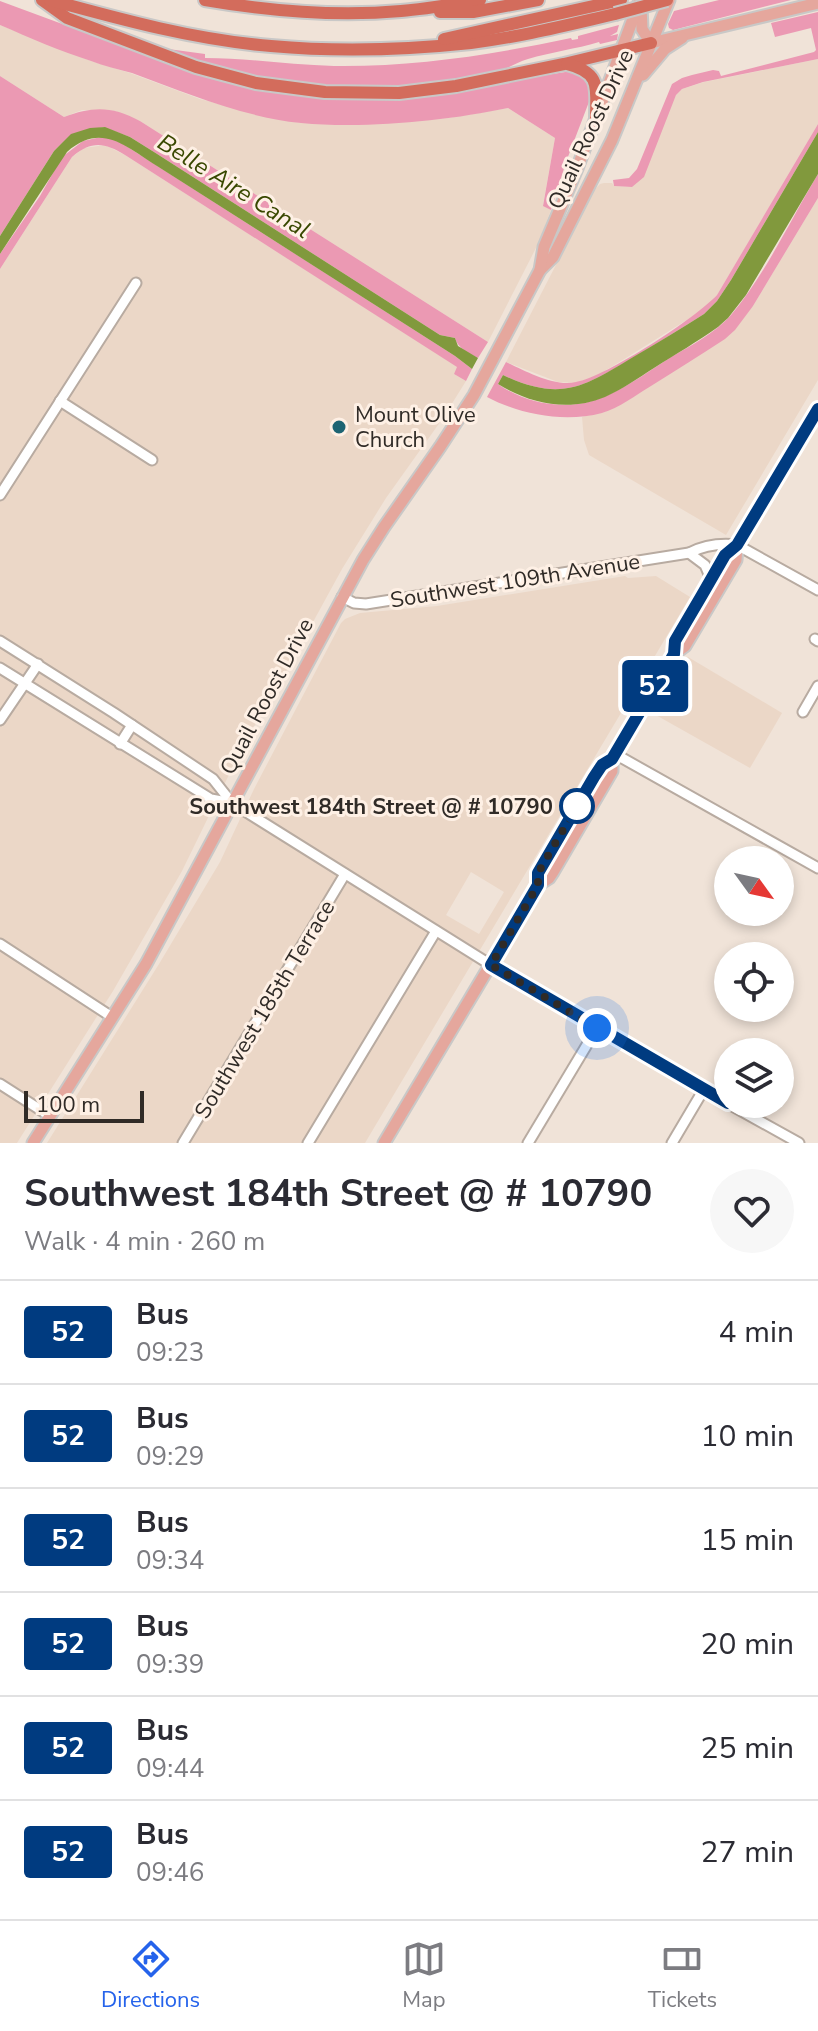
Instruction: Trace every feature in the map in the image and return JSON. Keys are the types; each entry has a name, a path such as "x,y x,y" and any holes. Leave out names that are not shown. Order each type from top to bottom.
{"highway":[{"path":"42,0 67,18 180,61 227,76 290,89 364,94 418,91 465,85 651,43"},
{"path":"50,0 156,28 241,43 328,50 414,47 501,38 668,0"},
{"path":"205,0 283,10 342,13 473,12 538,0"},
{"path":"401,11 480,0"},
{"path":"414,47 620,0"},
{"path":"564,64 584,70 595,81 596,118"}],"main road":[{"path":"640,0 642,29 651,43 818,3"},
{"name":"Quail Roost Drive","path":"540,270 544,247 640,0"},
{"name":"Quail Roost Drive","path":"33,1143 146,964 342,597 384,527 474,395 540,270 553,257 606,153 668,0"},
{"path":"633,89 661,52 690,34"},
{"path":"674,654 675,641 725,555 737,545 817,413"},
{"path":"384,1143 538,885 549,878 585,818 612,771 614,757 674,654 685,646 729,573 736,560 737,545"}],"street":[{"path":"0,495 136,283"},
{"path":"60,401 152,460"},
{"name":"Southwest 109th Avenue","path":"342,597 362,605 689,553 723,544 737,545"},
{"path":"737,545 818,590"},
{"path":"689,553 705,565 711,579"},
{"path":"0,641 213,779 232,803 491,965 714,1095"},
{"path":"0,720 38,664"},
{"path":"0,668 211,799 232,803"},
{"path":"803,712 817,689"},
{"path":"120,744 132,725"},
{"path":"614,757 818,868"},
{"name":"Southwest 185th Terrace","path":"183,1143 345,874"},
{"path":"308,1143 436,931"},
{"path":"0,944 112,1017"},
{"path":"528,1143 597,1028"},
{"path":"0,1084 50,1116"},
{"path":"672,1143 704,1089"},
{"path":"754,1118 799,1143"}],"shaded area":[{"path":"719,0 791,0 673,30 669,28 674,11"},
{"path":"0,1 130,49 300,95 487,84 572,71 589,80 592,94 551,210 543,206 555,138 508,108 458,117 378,124 325,125 279,120 215,103 79,57 0,25"},
{"path":"818,12 818,59 682,89 676,95 644,177 632,187 614,186 613,180 629,178 637,169 672,84 682,78 713,70 719,71 721,76 814,52 811,28 775,37 771,23"},
{"path":"0,25 200,99 276,119 351,124 448,118 508,108 555,138 543,205 551,210 538,244 488,342 140,121 115,111 82,110 64,117 0,76"},
{"path":"619,25 617,32 610,36 618,34 617,40 522,61 484,77 385,88 316,87 249,78 211,68 161,48 205,54 205,58 334,66 394,64 453,59 578,39 578,36"},
{"path":"818,59 818,124 709,304 598,375 576,383 558,382 506,362 595,189 604,183 632,187 676,95 682,89"},
{"path":"0,76 64,117 102,109 120,112 140,121 488,342 478,358 459,345 455,338 440,335 130,137 103,127 70,136 54,151 0,236"},
{"path":"818,124 818,132 731,280 704,314 587,383 558,389 542,388 503,375 498,384 537,402 580,404 616,391 703,338 725,321 743,299 818,174 818,198 753,306 725,339 627,401 602,413 573,417 543,416 487,397 506,362 549,380 576,382 629,358 706,305 717,295"},
{"path":"105,127 130,137 440,335 455,338 458,346 478,358 472,369 113,140 91,139 67,152 0,254 0,236 54,151 71,134"},
{"path":"818,132 818,174 746,295 718,327 624,387 591,402 550,404 523,397 498,384 503,375 541,388 558,389 587,383 704,314 731,280"},
{"path":"101,137 123,144 455,356 472,369 466,381 454,374 457,367 125,155 105,146 86,148 72,157 0,269 0,254 40,196 62,157 83,141"},
{"path":"105,145 458,367 454,374 466,381 342,569 244,744 182,871 113,991 17,1143 0,1143 0,269 72,157 84,148"},
{"path":"818,198 818,380 726,535 589,455 582,417 605,412 753,306"},
{"path":"625,576 656,576 690,597 365,1143 47,1143 220,862 254,789 341,623 360,613 437,606","holes":["471,872 504,892 479,934 446,915"]},
{"path":"688,657 782,713 750,768 654,714"}],"bus line":[{"name":"52","path":"714,1095 491,965 538,885 538,873 594,777 602,765 612,759 674,654 675,641 725,555 737,545 818,409"}],"place":[{"name":"Mount Olive Church","path":"339,427"},
{"name":"Southwest 184th Street @ # 10790","path":"577,806"}],"route":[{"path":"577,806 538,873 538,885 491,965 597,1028"}],"water label":[{"name":"Belle Aire Canal","path":"234,186"}]}
